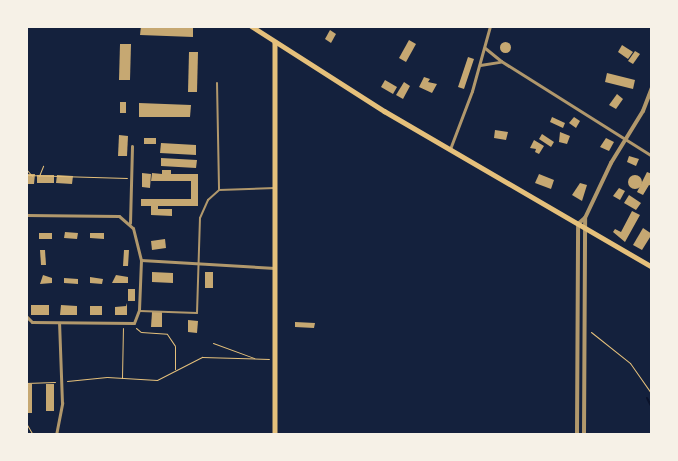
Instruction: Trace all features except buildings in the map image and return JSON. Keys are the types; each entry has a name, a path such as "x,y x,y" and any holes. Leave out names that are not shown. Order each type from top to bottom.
{"main road":[{"path":"254,27 275,43 450,149 652,266"},
{"path":"275,43 275,435"}],"street":[{"path":"450,149 480,65 490,26"},
{"path":"485,48 501,62 652,156"},
{"path":"480,65 501,62"},
{"path":"577,435 578,224 585,218 625,139 643,111 652,87"},
{"path":"26,316 32,322 122,325 134,323 139,310 141,260 130,224 132,146"},
{"path":"26,216 114,215 130,224"},
{"path":"584,435 585,218"},
{"path":"141,260 275,268"},
{"path":"56,435 62,404 59,323"}],"lane":[{"path":"218,83 219,190"},
{"path":"139,310 197,313 200,218 208,200 219,190 275,188"}],"path":[{"path":"39,176 43,166"},
{"path":"26,169 32,176"},
{"path":"26,175 130,178"},
{"path":"134,323 140,332 167,334 175,346 175,370"},
{"path":"122,325 125,345 122,378"},
{"path":"584,327 630,363 652,394"},
{"path":"212,343 259,360"},
{"path":"26,383 122,378 157,380 202,357 259,360 275,358"},
{"path":"26,423 33,435"}],"waterway":[{"path":"647,398 652,408"}]}
